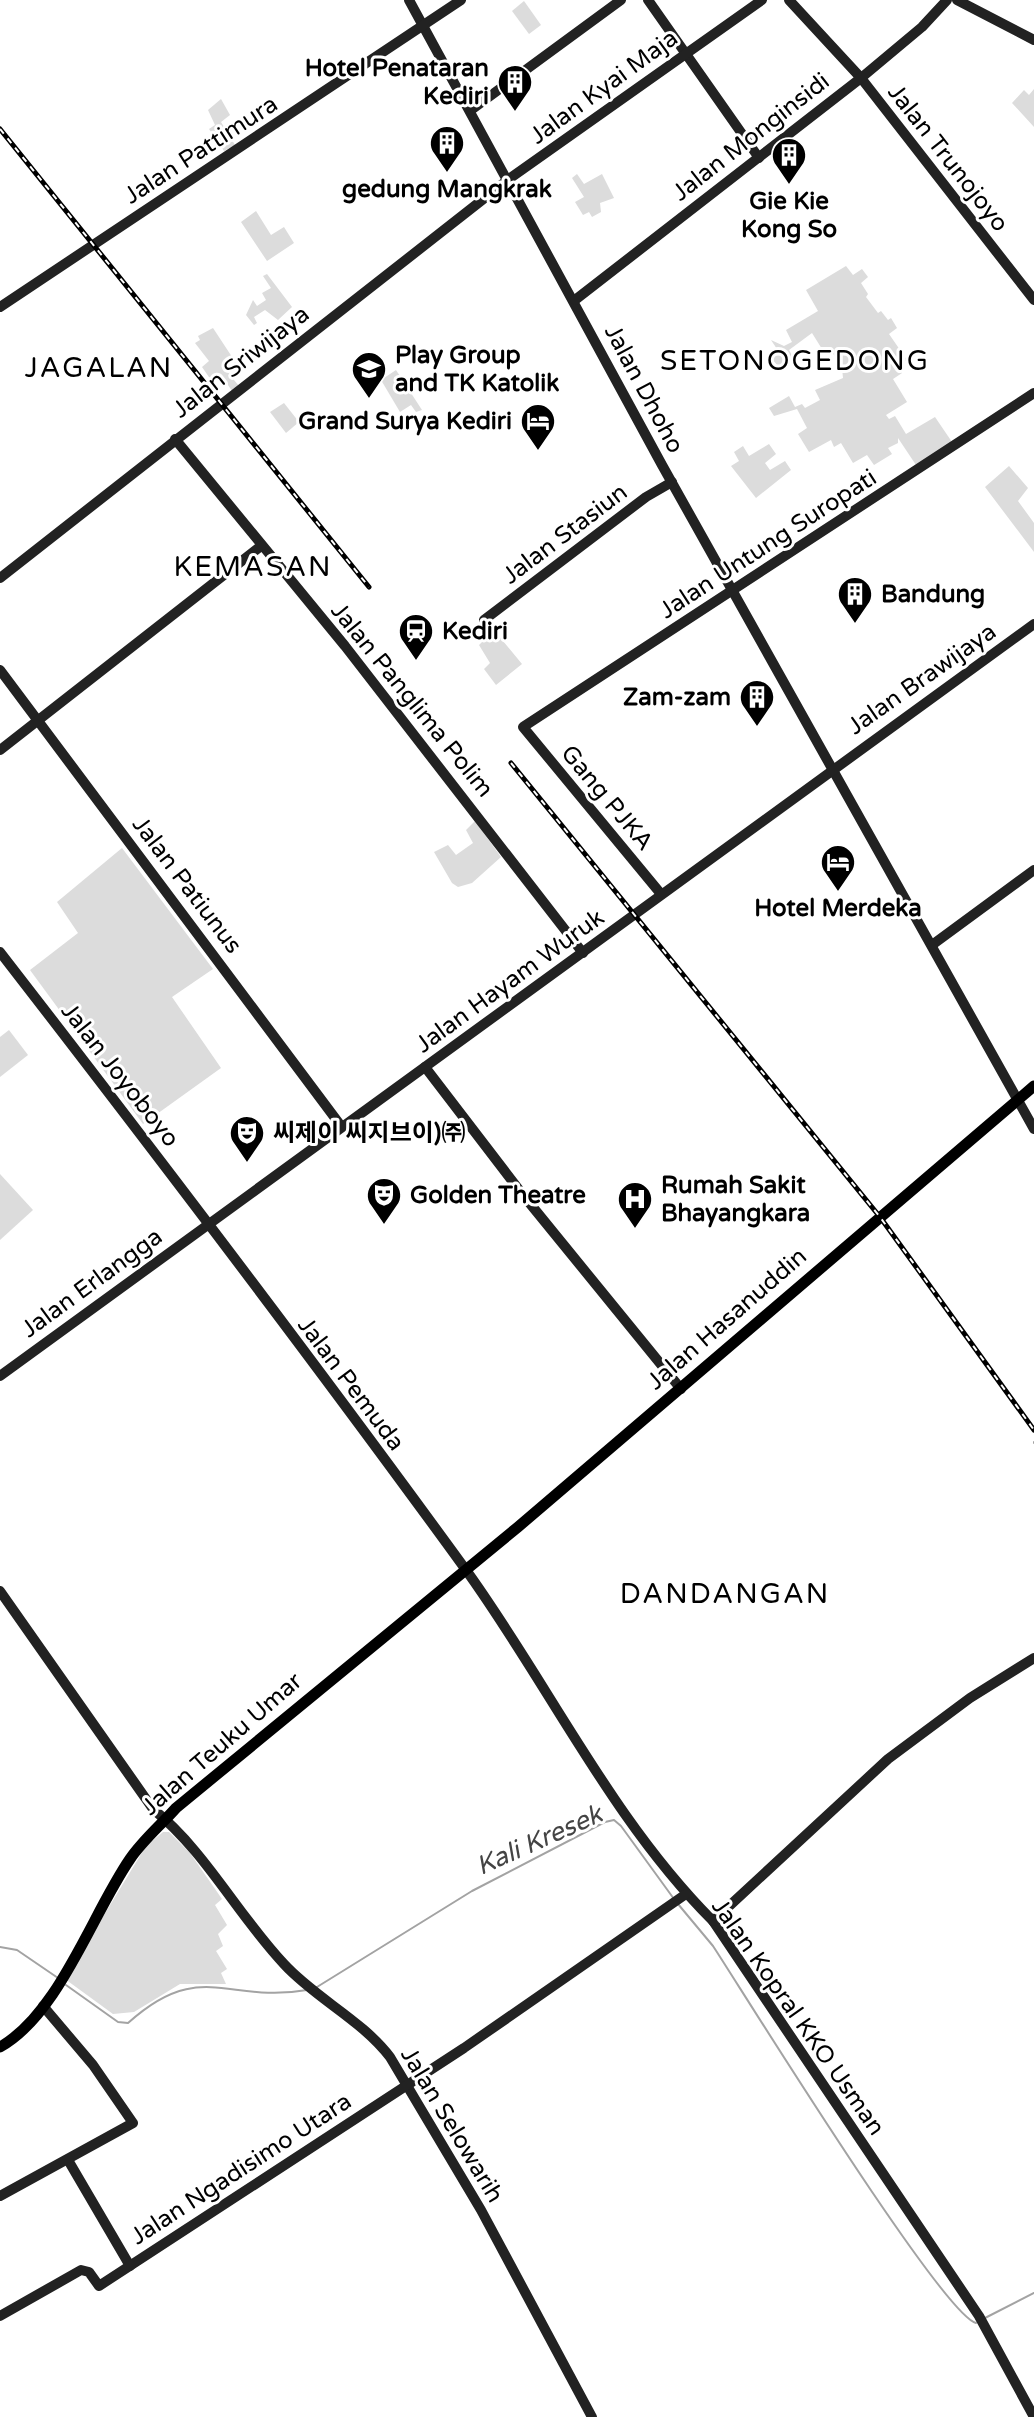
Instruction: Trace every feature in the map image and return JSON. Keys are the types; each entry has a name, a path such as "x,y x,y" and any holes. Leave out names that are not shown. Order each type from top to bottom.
{"main road":[{"name":"Jalan Hasanuddin","path":"464,1568 681,1389 1034,1086"},
{"name":"Jalan Teuku Umar","path":"0,2047 19,2033 43,2006 130,1859 167,1818 464,1568"}],"street":[{"name":"Jalan Dhoho","path":"409,0 672,482 1034,1129"},
{"name":"Jalan Pattimura","path":"0,307 461,0"},
{"path":"471,110 621,0"},
{"path":"648,0 759,158"},
{"name":"Jalan Kyai Maja","path":"509,179 762,0"},
{"path":"789,0 861,78"},
{"name":"Jalan Monginsidi","path":"575,300 861,78 922,27 947,0"},
{"path":"957,0 1034,40"},
{"name":"Jalan Trunojoyo","path":"861,78 1034,300"},
{"name":"Jalan Sriwijaya","path":"0,578 509,179"},
{"name":"Jalan Untung Suropati","path":"523,727 1034,393"},
{"name":"Jalan Panglima Polim","path":"175,439 439,764 583,953"},
{"name":"Jalan Stasiun","path":"484,620 646,497 672,482"},
{"path":"0,750 261,546"},
{"name":"Jalan Brawijaya","path":"833,768 1034,624"},
{"name":"Jalan Patiunus","path":"0,670 341,1126"},
{"name":"Gang PJKA","path":"523,727 661,894"},
{"name":"Jalan Hayam Wuruk","path":"209,1223 833,768"},
{"path":"932,945 1034,870"},
{"name":"Jalan Joyoboyo","path":"0,952 209,1223"},
{"path":"425,1067 523,1195 681,1389"},
{"name":"Jalan Erlangga","path":"0,1376 209,1223"},
{"name":"Jalan Pemuda","path":"209,1223 464,1568"},
{"name":"Jalan Kopral KKO Usman","path":"464,1568 681,1898 713,1921 980,2319 1034,2417"},
{"name":"Jalan Selowarih","path":"0,1591 153,1809 167,1818 303,1983 376,2041 488,2223 592,2417"},
{"path":"713,1921 888,1759 970,1698 1034,1658"},
{"name":"Jalan Ngadisimo Utara","path":"0,2316 81,2270 89,2272 99,2286 464,2048 681,1898"},
{"path":"0,2196 133,2123 93,2065 43,2006"},
{"path":"68,2160 130,2266"}],"shaded area":[{"path":"524,1 541,25 529,34 512,11"},
{"path":"1034,89 1034,127 1012,103 1024,90 1029,95"},
{"path":"221,99 230,115 221,122 235,145 224,151 209,129 215,125 208,110"},
{"path":"577,174 584,184 602,174 614,198 600,203 601,212 592,217 589,212 583,215 575,202 584,197 572,178"},
{"path":"256,211 271,235 284,227 294,243 267,261 241,222"},
{"path":"846,266 853,275 862,269 868,277 861,283 868,294 866,297 878,313 881,311 888,320 891,318 897,328 889,334 907,360 897,366 902,373 893,379 907,402 886,415 889,419 895,416 906,434 935,417 952,442 916,465 898,438 898,443 888,448 892,454 874,465 867,455 853,463 841,443 834,447 831,440 809,452 798,434 807,428 797,409 774,416 769,408 789,396 795,407 802,404 805,408 820,400 815,390 843,378 842,368 829,347 822,349 812,333 789,350 794,359 778,366 770,357 777,349 771,340 784,346 792,342 786,330 818,311 806,290"},
{"path":"267,274 292,307 278,320 265,310 254,317 257,323 254,325 246,315 253,300 257,306 266,300 262,293 271,288 263,276"},
{"path":"213,328 238,366 229,374 239,386 232,391 226,382 222,385 216,377 211,380 202,367 209,361 195,343 200,340 198,336"},
{"path":"396,370 422,410 416,412 411,405 400,412 381,380"},
{"path":"284,403 299,422 286,433 270,412"},
{"path":"769,444 776,454 765,463 770,470 785,461 791,470 756,498 731,466 739,461 734,452 743,446 749,456"},
{"path":"1009,466 1028,488 1018,501 1034,523 1034,552 985,487"},
{"path":"494,630 522,664 496,685 484,669 490,663 479,645"},
{"path":"475,821 501,857 472,883 458,887 452,883 434,852 448,845 456,855 473,843 466,830"},
{"path":"122,848 213,969 172,997 221,1068 143,1124 30,970 78,933 57,902"},
{"path":"9,1030 28,1055 0,1077 0,1037"},
{"path":"0,1174 33,1210 0,1240"},
{"path":"163,1832 169,1832 190,1853 222,1899 215,1905 227,1925 218,1934 223,1946 216,1951 227,1969 221,1973 226,1984 180,1984 134,2012 113,2014 65,1979 146,1846"}],"waterway":[{"name":"Kali Kresek","path":"317,1987 472,1891 605,1822 614,1820 621,1826 674,1899"},
{"name":"Kali Kresek","path":"678,1904 713,1946 802,2086 925,2268 956,2306 976,2323"},
{"name":"Kali Kresek","path":"0,1947 17,1950 58,1978"},
{"name":"Kali Kresek","path":"66,1985 118,2022 128,2023 153,2003 175,1992 195,1988 279,1993 307,1990"},
{"name":"Kali Kresek","path":"985,2318 1034,2293"}],"railway":[{"path":"0,129 369,587"},
{"path":"511,763 880,1217 1034,1430"}],"place":[{"name":"Hotel Penataran Kediri","path":"515,113"},
{"name":"gedung Mangkrak","path":"447,174"},
{"name":"Gie Kie Kong So","path":"789,186"},
{"name":"Play Group and TK Katolik","path":"369,400"},
{"name":"Grand Surya Kediri","path":"538,452"},
{"name":"Bandung","path":"855,625"},
{"name":"Kediri","path":"416,662"},
{"name":"Zam-zam","path":"757,728"},
{"name":"Hotel Merdeka","path":"838,893"},
{"name":"씨제이 씨지브이)㈜","path":"247,1164"},
{"name":"Golden Theatre","path":"384,1226"},
{"name":"Rumah Sakit Bhayangkara","path":"635,1230"}],"district":[{"name":"SETONOGEDONG","path":"795,361"},
{"name":"JAGALAN","path":"99,368"},
{"name":"KEMASAN","path":"253,567"},
{"name":"DANDANGAN","path":"725,1594"}]}
